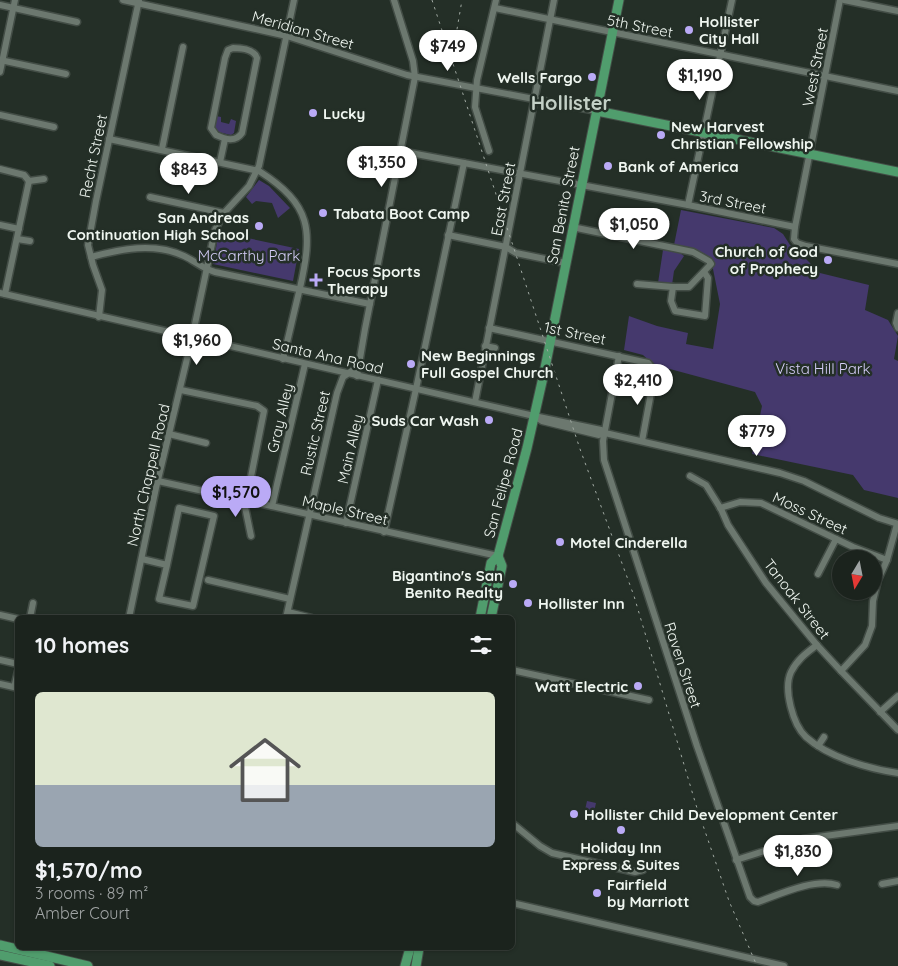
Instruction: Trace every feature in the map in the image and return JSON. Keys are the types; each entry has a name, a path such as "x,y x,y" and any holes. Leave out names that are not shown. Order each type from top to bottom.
{"main road":[{"name":"San Benito Street","path":"534,416 619,0"},
{"path":"597,111 898,172"},
{"name":"San Felipe Road","path":"481,615 491,563 498,556 534,416"},
{"name":"San Felipe Road","path":"492,615 502,566 498,556"},
{"path":"0,945 15,949"},
{"path":"21,950 88,966"},
{"path":"405,966 409,950"},
{"path":"416,966 419,950"},
{"path":"0,955 50,966"}],"street":[{"path":"0,72 15,0"},
{"name":"Meridian Street","path":"123,0 287,36 415,77 597,111"},
{"name":"North Chappell Road","path":"129,615 158,481 181,390 215,230 224,213 249,186 257,170 294,0"},
{"path":"357,376 415,77 413,61 394,0"},
{"path":"489,151 475,107 476,88 496,0"},
{"name":"East Street","path":"474,402 554,0"},
{"path":"688,205 732,0"},
{"name":"West Street","path":"795,227 840,0"},
{"path":"844,0 898,11"},
{"name":"Recht Street","path":"99,317 102,290 90,258 88,245 138,2"},
{"path":"0,5 77,22"},
{"name":"5th Street","path":"495,8 612,34 721,54 898,91"},
{"path":"162,149 183,47"},
{"path":"231,48 238,48 254,53 256,63 242,133 236,139 225,139 214,134 212,124 227,51 231,48"},
{"path":"1,60 66,74"},
{"path":"0,115 54,127"},
{"path":"109,139 257,170 277,182 290,195 297,204 304,221 308,245 283,359"},
{"path":"220,162 225,139"},
{"name":"3rd Street","path":"400,151 795,227"},
{"path":"384,532 464,163"},
{"path":"0,169 24,175 29,181"},
{"path":"29,181 44,179"},
{"path":"2,293 17,238 29,181"},
{"path":"150,197 224,213"},
{"path":"0,225 19,229"},
{"path":"572,227 693,252 711,264 689,287 637,284"},
{"path":"795,227 794,239 799,244 898,264"},
{"path":"448,235 506,247 516,254 565,263"},
{"path":"17,238 30,241"},
{"path":"90,258 128,249 154,248 184,255 206,269 370,304"},
{"path":"672,287 671,301 675,311 704,316 708,278 704,272"},
{"name":"Santa Ana Road","path":"2,293 99,317 601,430 605,433 780,473 804,482 873,516 897,524"},
{"path":"898,312 896,323 898,328"},
{"name":"1st Street","path":"489,328 645,361 653,369 654,382 642,441"},
{"path":"485,346 495,348"},
{"name":"Raven Street","path":"620,356 602,441 604,460 736,860 750,897 758,902 816,884 831,883 837,885"},
{"path":"346,373 356,368 360,359"},
{"name":"Gray Alley","path":"272,506 305,364"},
{"name":"Rustic Street","path":"287,615 337,393 340,381 346,373"},
{"name":"Main Alley","path":"346,524 378,380"},
{"path":"181,390 257,406 263,409 264,418 246,500 246,512 251,536"},
{"path":"169,434 206,443"},
{"name":"Tanoak Street","path":"690,476 706,485 728,525 766,584 840,672 898,730"},
{"name":"Maple Street","path":"158,481 498,556"},
{"name":"Moss Street","path":"720,508 740,502 761,503 836,539 887,560"},
{"path":"179,508 214,516 193,606 159,599 167,565 179,508"},
{"path":"840,672 865,645 872,626 873,601 878,580 887,560 897,524"},
{"path":"818,574 836,539"},
{"path":"142,559 167,565"},
{"path":"208,580 290,598"},
{"path":"31,615 34,603"},
{"path":"0,615 15,618"},
{"path":"817,645 799,659 790,674 788,697 794,717 804,736 818,746 854,761 880,770 898,773"},
{"path":"0,660 15,663"},
{"path":"515,671 649,700"},
{"path":"0,684 15,686"},
{"path":"880,712 898,696"},
{"path":"818,746 824,737"},
{"path":"515,825 540,846 552,853 632,871 643,870"},
{"path":"736,860 803,839 898,826"},
{"path":"882,884 898,881"},
{"path":"515,904 784,966"}],"green space":[{"path":"216,116 221,117 221,122 229,124 231,119 236,121 234,133 231,135 218,132 214,128"},
{"path":"259,180 269,186 290,208 278,218 272,203 256,201 252,204 246,197"},
{"name":"Vista Hill Park","path":"681,210 774,228 783,234 790,245 820,273 869,285 865,310 888,320 898,336 894,359 898,361 898,498 864,490 853,475 752,454 762,406 755,392 670,369 664,374 643,355 624,350 629,316 657,326 688,333 686,344 713,349 720,304 711,259 698,251 674,245"},
{"name":"McCarthy Park","path":"219,232 299,249 293,281 213,264"},
{"path":"663,250 680,253 684,256 674,271 672,285 658,283"},
{"path":"587,801 596,803 592,821 583,819"}],"railway":[{"path":"432,0 580,449 634,596 696,805 729,901 757,966"},
{"path":"457,59 455,41 462,0"}],"place":[{"name":"Hollister City Hall","path":"689,30"},
{"name":"Wells Fargo","path":"592,77"},
{"name":"Lucky","path":"313,113"},
{"name":"New Harvest Christian Fellowship","path":"661,135"},
{"name":"Bank of America","path":"608,166"},
{"name":"Tabata Boot Camp","path":"323,213"},
{"name":"San Andreas Continuation High School","path":"259,226"},
{"name":"Church of God of Prophecy","path":"828,260"},
{"name":"Focus Sports Therapy","path":"316,280"},
{"name":"New Beginnings Full Gospel Church","path":"411,364"},
{"name":"Suds Car Wash","path":"489,420"},
{"name":"Motel Cinderella","path":"560,542"},
{"name":"Bigantino's San Benito Realty","path":"513,584"},
{"name":"Hollister Inn","path":"528,603"},
{"name":"Watt Electric","path":"638,686"},
{"name":"Hollister Child Development Center","path":"574,814"},
{"name":"Holiday Inn Express & Suites","path":"621,830"},
{"name":"Fairfield by Marriott","path":"597,893"}],"district":[{"name":"Hollister","path":"571,102"}]}
